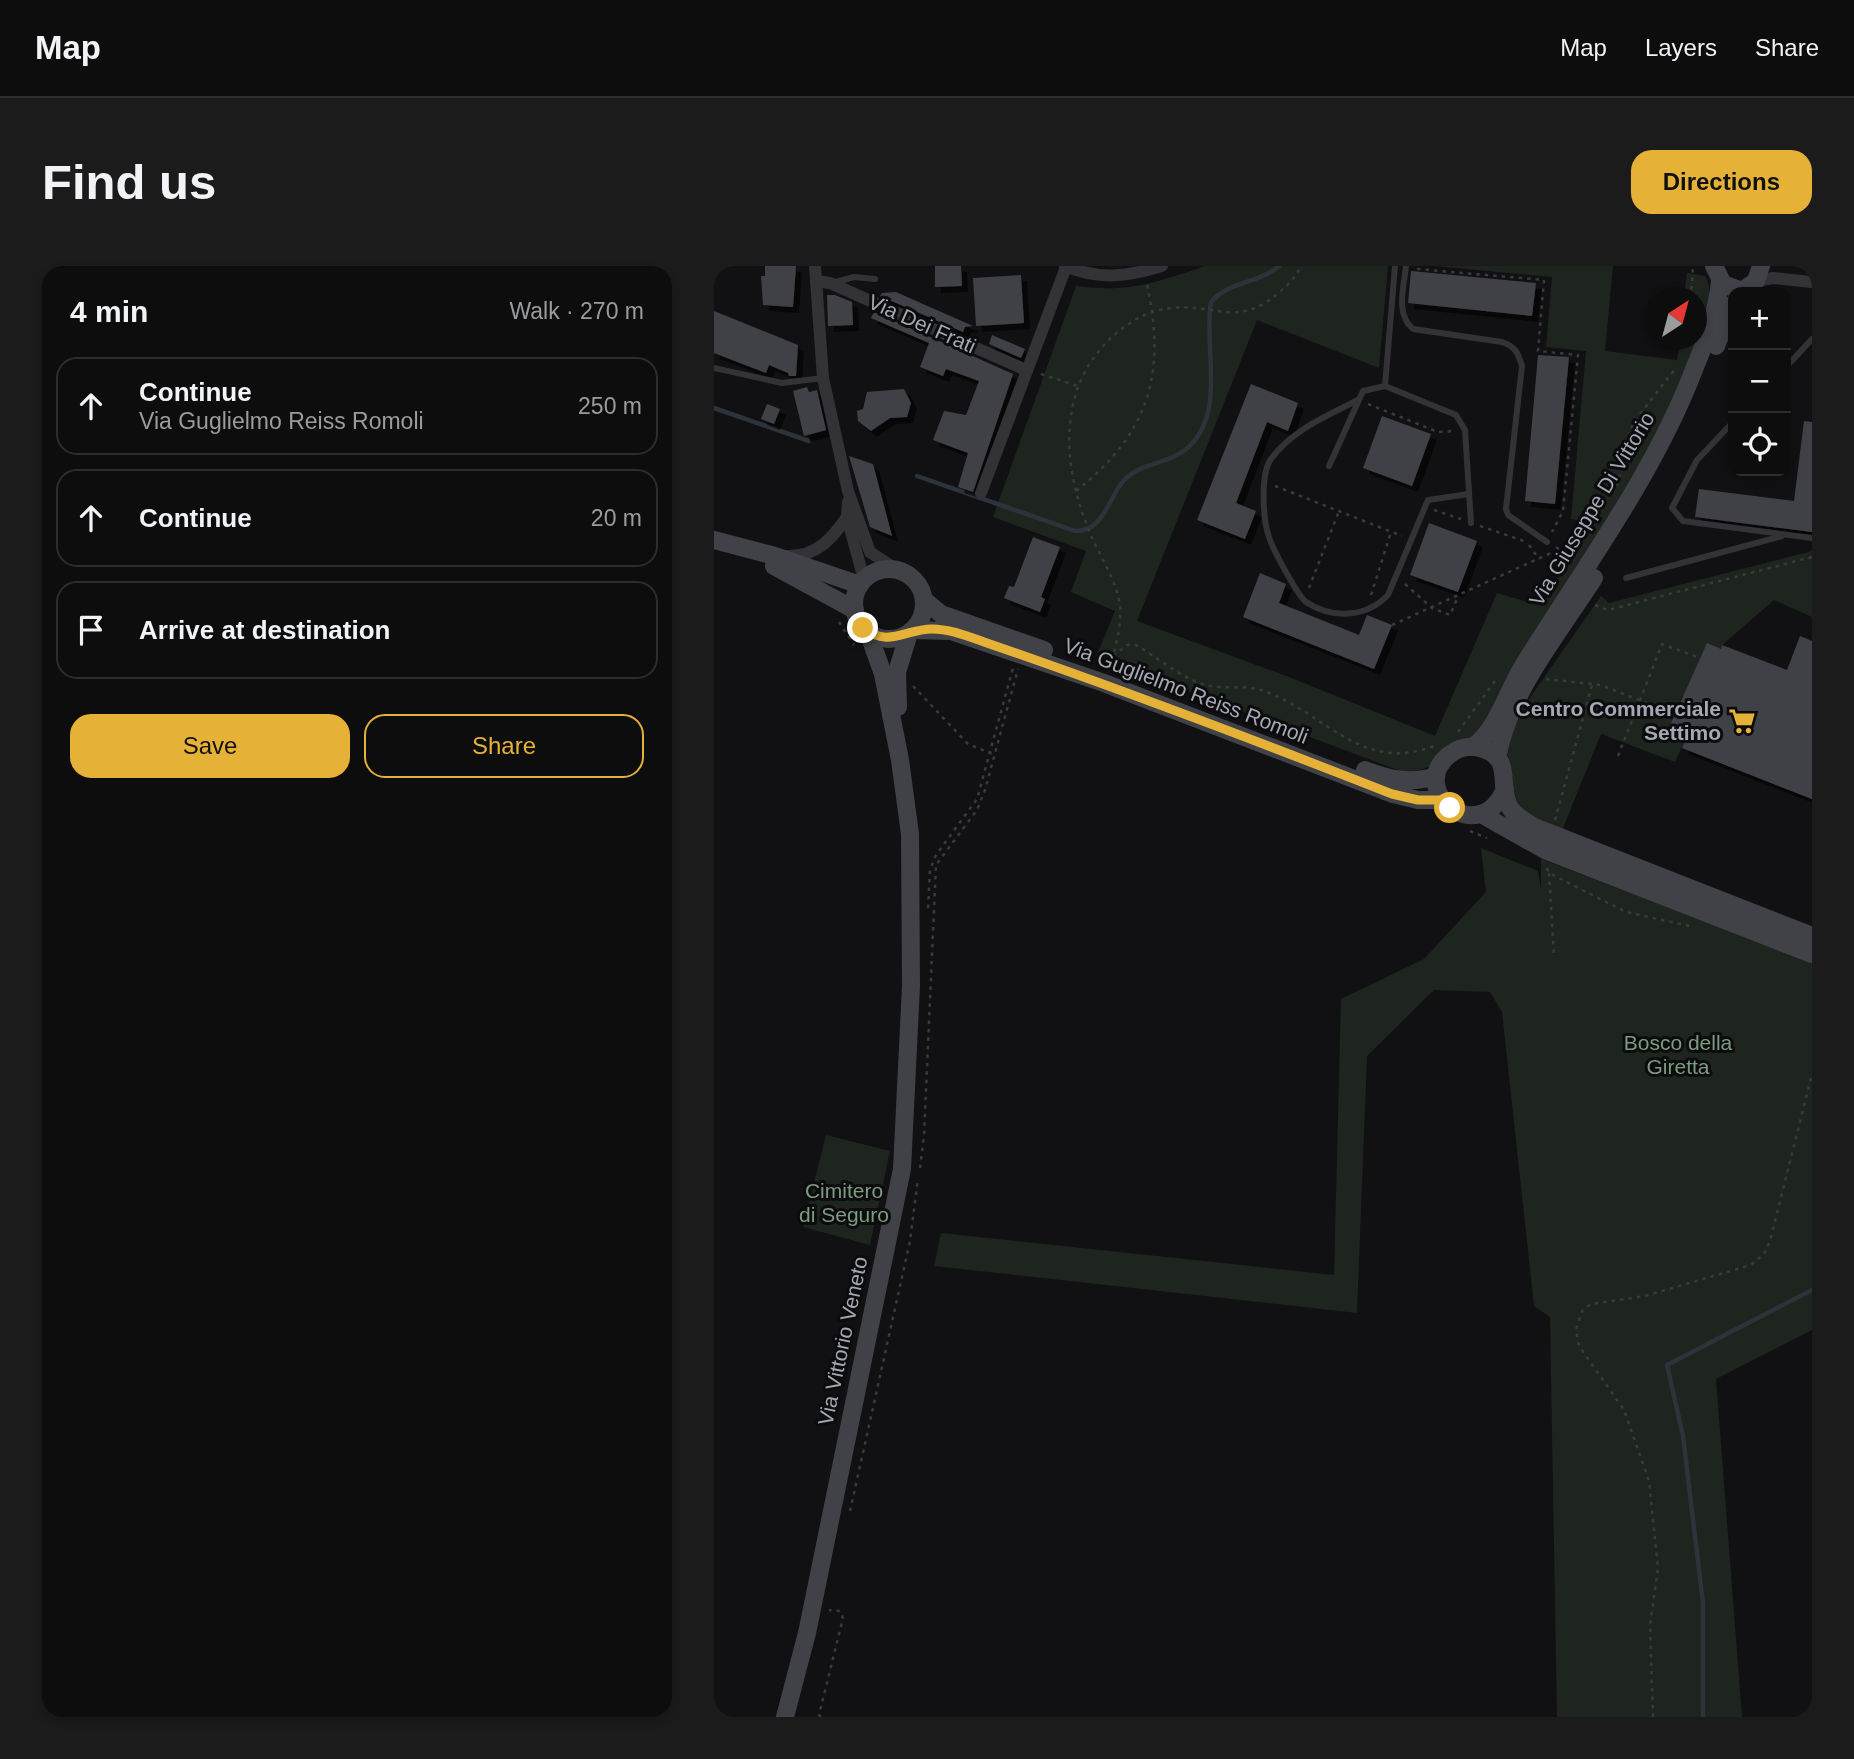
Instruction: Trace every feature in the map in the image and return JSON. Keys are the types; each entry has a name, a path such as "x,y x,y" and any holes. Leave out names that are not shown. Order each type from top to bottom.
{"street":[{"path":"815,266 823,378 848,491 865,544 870,552 914,580 924,600 924,612 911,632 897,672 900,760"},
{"path":"981,493 1065,266 1101,277 1143,272 1161,266"},
{"path":"1714,271 1730,288 1753,283 1812,282"},
{"name":"Via Giuseppe Di Vittorio","path":"1473,747 1490,729 1522,668 1608,533 1676,412 1709,334 1718,304 1714,271"},
{"name":"Via Dei Frati","path":"816,281 830,283 1026,370"},
{"name":"Via Giuseppe Di Vittorio","path":"1497,758 1501,735 1533,674 1660,467 1753,283"},
{"path":"848,491 847,517 862,582"},
{"path":"775,556 798,556 813,552 834,537 847,517"},
{"path":"714,540 862,582"},
{"path":"733,546 821,589 855,610"},
{"path":"897,570 878,571 862,582 855,598 855,610 859,622 868,632 883,674 900,760"},
{"name":"Via Guglielmo Reiss Romoli","path":"924,600 941,614 1108,672 1386,778 1420,781 1437,776"},
{"name":"Via Guglielmo Reiss Romoli","path":"911,632 951,631 1104,683 1392,794 1418,800 1442,800"},
{"path":"868,632 890,640 911,632"},
{"path":"1505,789 1492,809 1481,814 1459,814 1442,800 1437,776 1445,758 1453,751 1473,747 1497,758 1503,768 1508,805 1546,848 1812,936"},
{"name":"Via Vittorio Veneto","path":"785,1717 807,1633 902,1169 911,972 910,834 900,760"},
{"path":"1481,814 1546,848 1808,952"}],"lane":[{"path":"1385,386 1395,266"},
{"path":"1406,267 1402,312 1405,323 1413,329 1502,342 1513,346 1519,355 1522,366 1506,509 1508,515 1546,545"},
{"path":"830,283 855,277 875,279"},
{"path":"1791,362 1812,339"},
{"path":"714,368 782,383 823,378"},
{"path":"1329,466 1363,391 1385,386 1457,415 1465,430 1471,523"},
{"path":"1359,400 1315,422 1289,440 1269,461 1263,481 1269,537 1304,601 1338,615 1378,606 1397,578 1428,500 1469,494"},
{"path":"1728,427 1697,460 1672,508 1683,522 1812,538"},
{"path":"1626,578 1787,535"}],"path":[{"path":"1301,266 1295,277 1265,304 1244,313 1171,308 1153,312 1128,323 1110,340 1078,386 1071,420 1070,453 1074,493 1120,606 1113,656 1127,645 1136,645 1204,684 1263,690 1361,746 1389,755 1411,754 1442,741"},
{"path":"1692,287 1693,266"},
{"path":"1406,267 1544,280 1538,351 1578,355 1563,511 1546,545"},
{"path":"1074,493 1115,456 1135,429 1147,404 1156,348 1153,312 1143,272"},
{"path":"1615,495 1633,423 1681,361"},
{"path":"1026,370 1078,386"},
{"path":"1359,400 1438,432 1465,430"},
{"path":"1263,481 1411,540"},
{"path":"1424,507 1536,545"},
{"path":"1304,601 1339,511"},
{"path":"1365,599 1376,586 1391,532"},
{"path":"1528,542 1539,559"},
{"path":"1546,545 1570,557"},
{"path":"1546,545 1574,561 1568,571"},
{"path":"1392,625 1554,551"},
{"path":"1580,600 1608,610 1812,557"},
{"path":"1397,578 1432,608 1450,615 1458,597"},
{"path":"1618,756 1662,644 1697,657"},
{"path":"930,870 936,855 977,799 1015,661"},
{"path":"1533,674 1543,679 1601,685 1675,713"},
{"path":"1450,737 1464,724 1499,676"},
{"path":"911,678 913,686 968,744 995,755"},
{"path":"1554,957 1546,848 1592,685"},
{"path":"1549,873 1626,912 1694,927"},
{"path":"1653,1717 1650,1625 1658,1568 1649,1480 1624,1410 1578,1346 1576,1330 1582,1311 1591,1304 1645,1296 1751,1265 1764,1254 1770,1241 1812,1074"},
{"path":"820,1716 843,1618 840,1611 829,1609"}],"green space":[{"path":"1205,266 1388,266 1379,368 1257,320 1137,621 1289,677 1435,736 1497,593 1542,606 1589,522 1571,519 1586,351 1546,347 1552,277 1435,266 1613,266 1605,351 1677,360 1678,350 1696,350 1671,407 1602,529 1518,662 1492,710 1467,743 1452,755 1434,765 1406,773 1096,657 1115,611 1071,592 1086,551 993,517 1076,286 1127,287"},
{"path":"1687,273 1705,276 1706,287 1685,287"},
{"path":"1812,551 1812,617 1774,600 1722,645 1699,704 1682,697 1670,728 1687,735 1675,762 1601,734 1561,833 1515,806 1510,763 1505,748 1527,702 1601,596 1609,603"},
{"name":"Bosco della Giretta","path":"1481,848 1538,871 1541,890 1541,859 1812,962 1812,1330 1716,1379 1742,1717 1557,1717 1550,1317 1534,1306 1502,1012 1490,992 1434,990 1367,1056 1357,1313 934,1266 941,1233 1334,1275 1341,999 1424,959 1486,892"},
{"name":"Cimitero di Seguro","path":"826,1135 890,1151 870,1245 803,1227"}],"building":[{"path":"765,266 796,266 793,307 763,305 761,276 765,276"},
{"path":"935,266 961,266 962,286 935,287"},
{"path":"1411,271 1536,283 1532,316 1408,303"},
{"path":"1021,275 1024,323 976,326 973,278"},
{"path":"896,292 973,326 965,327 963,332 880,296 882,293"},
{"path":"827,295 835,295 852,302 853,325 828,326"},
{"path":"714,311 798,345 796,376 789,376 788,373 769,365 766,373 714,353"},
{"path":"874,312 1013,374 973,492 958,487 968,453 933,440 944,411 966,415 979,381 946,369 943,376 920,367 929,343 871,318"},
{"path":"992,335 1025,349 1021,358 989,344"},
{"path":"1538,355 1569,357 1555,504 1525,501"},
{"path":"1251,384 1298,403 1288,431 1267,422 1236,503 1256,511 1245,539 1197,520"},
{"path":"807,387 809,392 817,390 826,430 804,436 793,391"},
{"path":"904,389 911,403 907,417 890,418 871,431 858,421 857,411 863,409 867,392"},
{"path":"767,404 780,409 774,424 761,419"},
{"path":"1382,416 1431,434 1412,486 1363,468"},
{"path":"1804,421 1812,422 1812,532 1695,517 1699,489 1794,501"},
{"path":"849,456 873,464 892,536 870,527"},
{"path":"1429,523 1477,541 1458,592 1410,575"},
{"path":"1033,537 1060,547 1041,597 1045,599 1040,612 1004,598 1009,586 1014,587"},
{"path":"1260,573 1286,584 1279,603 1359,635 1367,615 1392,625 1374,669 1243,617"},
{"name":"Centro Commerciale Settimo","path":"1800,636 1812,641 1812,799 1682,748 1687,735 1669,728 1707,643 1721,649 1722,645 1787,670"}],"waterway":[{"path":"917,476 1075,531 1092,526 1128,477 1177,455 1198,436 1206,419 1210,400 1211,302 1226,290 1271,272 1279,266"},
{"path":"714,408 809,441"},
{"path":"1703,1717 1703,1603 1683,1436 1667,1365 1812,1290"}],"place":[{"name":"Centro Commerciale Settimo","path":"1742,721"}],"route":[{"path":"863,628 872,635 890,640 914,630 951,631 1104,683 1392,794 1418,800 1442,800 1450,808"}]}
